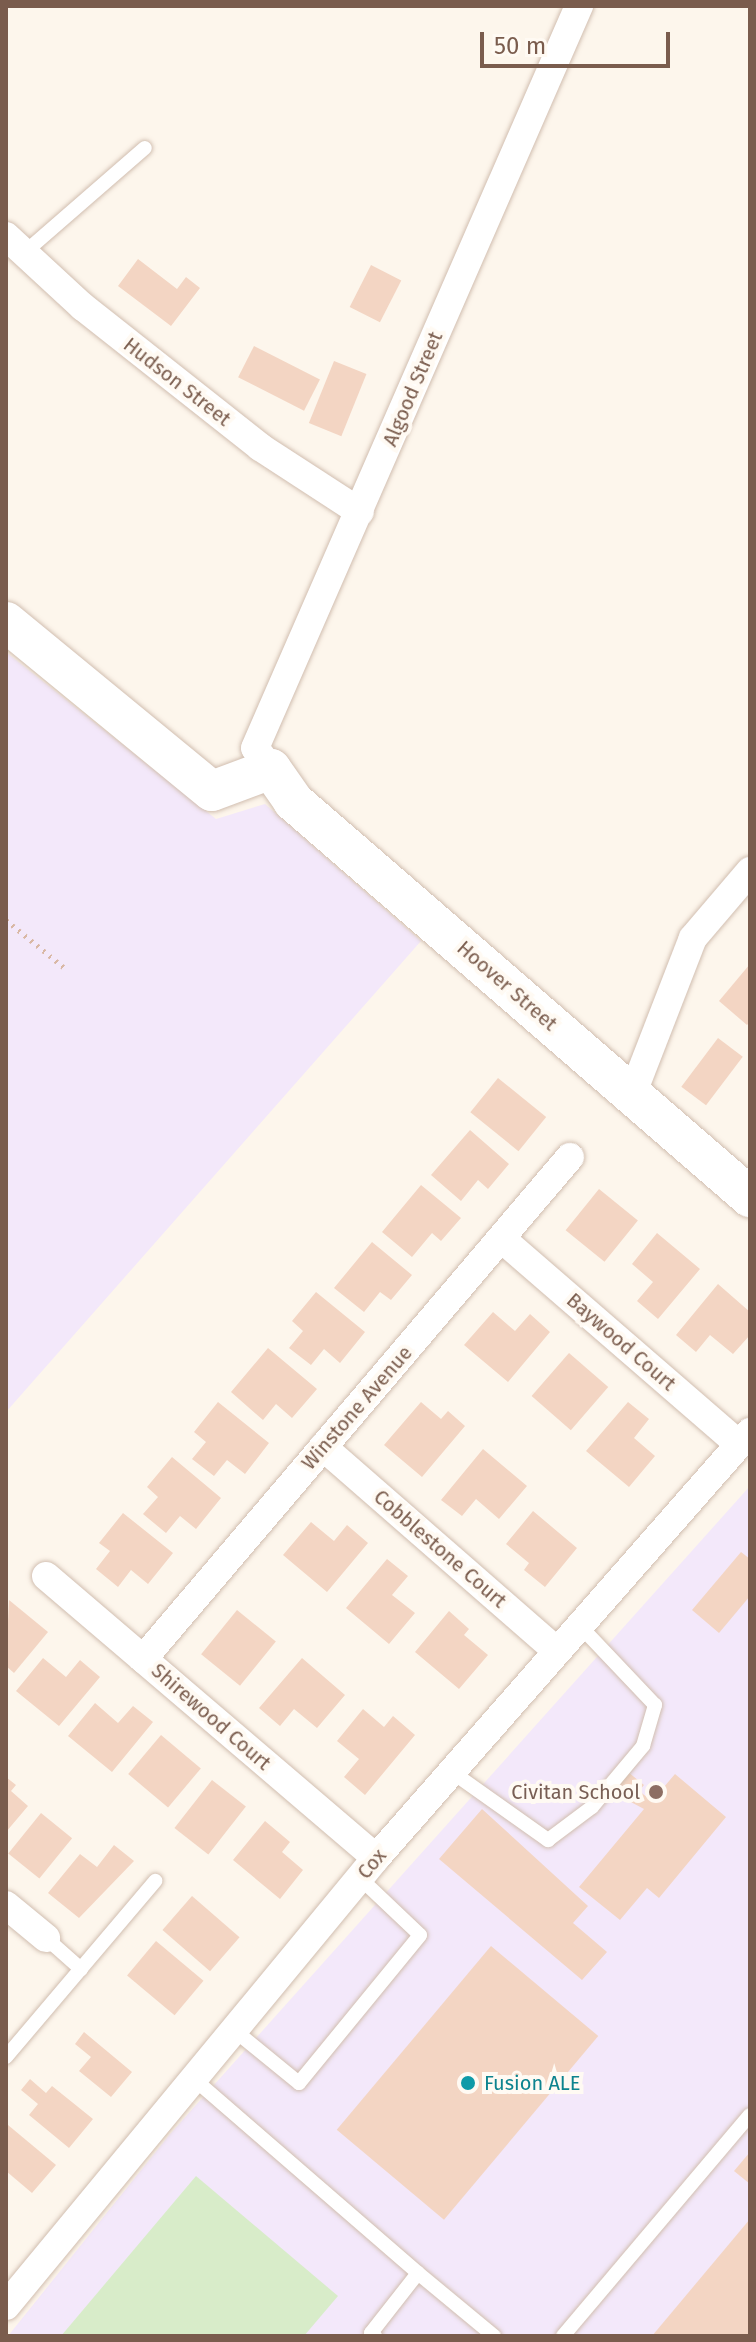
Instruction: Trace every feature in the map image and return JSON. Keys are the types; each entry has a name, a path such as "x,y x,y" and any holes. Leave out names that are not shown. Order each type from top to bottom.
{"street":[{"name":"Algood Street","path":"271,769 255,748 579,6"},
{"name":"Hudson Street","path":"15,245 83,307 260,447 360,512"},
{"path":"6,622 212,791 271,769"},
{"name":"Hoover Street","path":"271,769 293,801 750,1197"},
{"path":"632,1095 693,938 750,871"},
{"name":"Winstone Avenue","path":"143,1659 570,1157"},
{"name":"Baywood Court","path":"502,1239 745,1438"},
{"name":"Cox","path":"6,2306 368,1868 745,1438"},
{"name":"Cobblestone Court","path":"323,1447 557,1651"},
{"name":"Shirewood Court","path":"46,1576 143,1659 368,1868"},
{"path":"6,1905 46,1938"}],"lane":[{"path":"15,245 145,148"},
{"path":"452,1772 548,1840 592,1807 643,1746 655,1705 580,1626"},
{"path":"234,2030 299,2083 420,1935 368,1868"},
{"path":"6,2057 155,1881"},
{"path":"46,1938 81,1969"},
{"path":"194,2079 494,2336"},
{"path":"563,2336 750,2115"},
{"path":"375,2336 371,2333 418,2273"}],"path":[{"path":"6,920 67,970"}],"shaded area":[{"path":"6,652 216,819 265,804 421,941 6,1412"},
{"path":"750,1486 750,2336 8,2336 170,2134"}],"green space":[{"path":"196,2176 338,2296 304,2336 61,2336"}],"building":[{"path":"138,259 177,289 186,277 200,288 171,326 118,286"},
{"path":"371,265 401,280 380,322 350,307"},
{"path":"254,346 320,380 304,411 238,377"},
{"path":"334,361 366,374 341,436 309,423"},
{"path":"750,964 750,1022 747,1025 719,1001"},
{"path":"718,1038 743,1057 706,1105 681,1087"},
{"path":"498,1078 546,1117 518,1151 470,1112"},
{"path":"470,1130 509,1164 488,1189 478,1180 461,1201 431,1175"},
{"path":"421,1185 461,1218 441,1241 432,1233 412,1257 382,1232"},
{"path":"599,1189 638,1220 605,1262 566,1230"},
{"path":"657,1233 700,1269 658,1319 637,1301 653,1282 632,1264"},
{"path":"372,1242 412,1275 391,1300 380,1292 364,1312 334,1288"},
{"path":"718,1284 750,1312 750,1335 733,1354 710,1335 696,1352 676,1335"},
{"path":"316,1292 365,1332 340,1363 324,1349 311,1365 289,1348 303,1331 292,1321"},
{"path":"493,1312 515,1331 530,1314 550,1332 508,1382 464,1345"},
{"path":"268,1348 317,1389 292,1418 276,1404 263,1420 231,1392"},
{"path":"569,1353 608,1387 571,1430 532,1396"},
{"path":"218,1402 269,1443 245,1474 227,1460 214,1476 192,1459 206,1442 194,1432"},
{"path":"421,1402 441,1419 448,1411 465,1426 422,1477 384,1445"},
{"path":"628,1402 649,1419 634,1438 655,1456 629,1487 586,1451"},
{"path":"483,1449 527,1486 499,1519 476,1499 462,1516 441,1500"},
{"path":"172,1457 221,1498 196,1529 180,1516 166,1533 143,1514 158,1497 147,1487"},
{"path":"533,1511 577,1548 545,1587 524,1570 529,1563 506,1544"},
{"path":"123,1513 173,1553 148,1584 131,1570 118,1587 96,1569 110,1551 99,1543"},
{"path":"311,1522 334,1541 347,1525 368,1543 327,1592 283,1555"},
{"path":"741,1552 750,1559 750,1596 719,1633 692,1610"},
{"path":"387,1559 408,1576 392,1595 415,1613 389,1644 346,1608"},
{"path":"9,1600 48,1632 14,1673 6,1666"},
{"path":"237,1610 276,1641 240,1686 201,1654"},
{"path":"449,1611 469,1629 464,1635 488,1655 459,1689 415,1652"},
{"path":"43,1658 66,1677 80,1660 100,1677 59,1726 16,1691"},
{"path":"302,1658 345,1695 317,1728 294,1709 280,1726 259,1708"},
{"path":"95,1703 118,1723 133,1706 153,1722 112,1772 68,1736"},
{"path":"363,1709 384,1727 393,1716 415,1735 365,1795 344,1777 359,1759 337,1741"},
{"path":"161,1735 201,1768 168,1807 128,1774"},
{"path":"628,1772 644,1785 639,1791 652,1801 675,1774 726,1817 659,1898 647,1888 620,1920 579,1887 644,1809 612,1792"},
{"path":"6,1777 16,1785 11,1791 28,1806 6,1832"},
{"path":"212,1780 246,1806 208,1855 174,1828"},
{"path":"482,1809 588,1906 573,1923 607,1952 582,1980 439,1859"},
{"path":"41,1813 72,1838 39,1879 8,1853"},
{"path":"265,1821 290,1842 282,1852 303,1870 280,1899 233,1860"},
{"path":"114,1845 134,1861 79,1918 48,1893 80,1854 97,1867"},
{"path":"192,1896 240,1937 210,1971 162,1930"},
{"path":"156,1941 203,1981 175,2015 127,1975"},
{"name":"Fusion ALE","path":"491,1946 598,2036 444,2220 337,2130"},
{"path":"84,2032 132,2072 111,2097 79,2071 91,2057 75,2044"},
{"path":"30,2079 46,2093 52,2086 93,2119 69,2148 29,2115 38,2104 21,2090"},
{"path":"8,2125 56,2165 32,2193 6,2171"},
{"path":"750,2152 750,2184 734,2171"},
{"path":"750,2219 750,2336 652,2336"}],"place":[{"name":"Civitan School","path":"656,1792"},
{"name":"Fusion ALE","path":"468,2083"}]}
